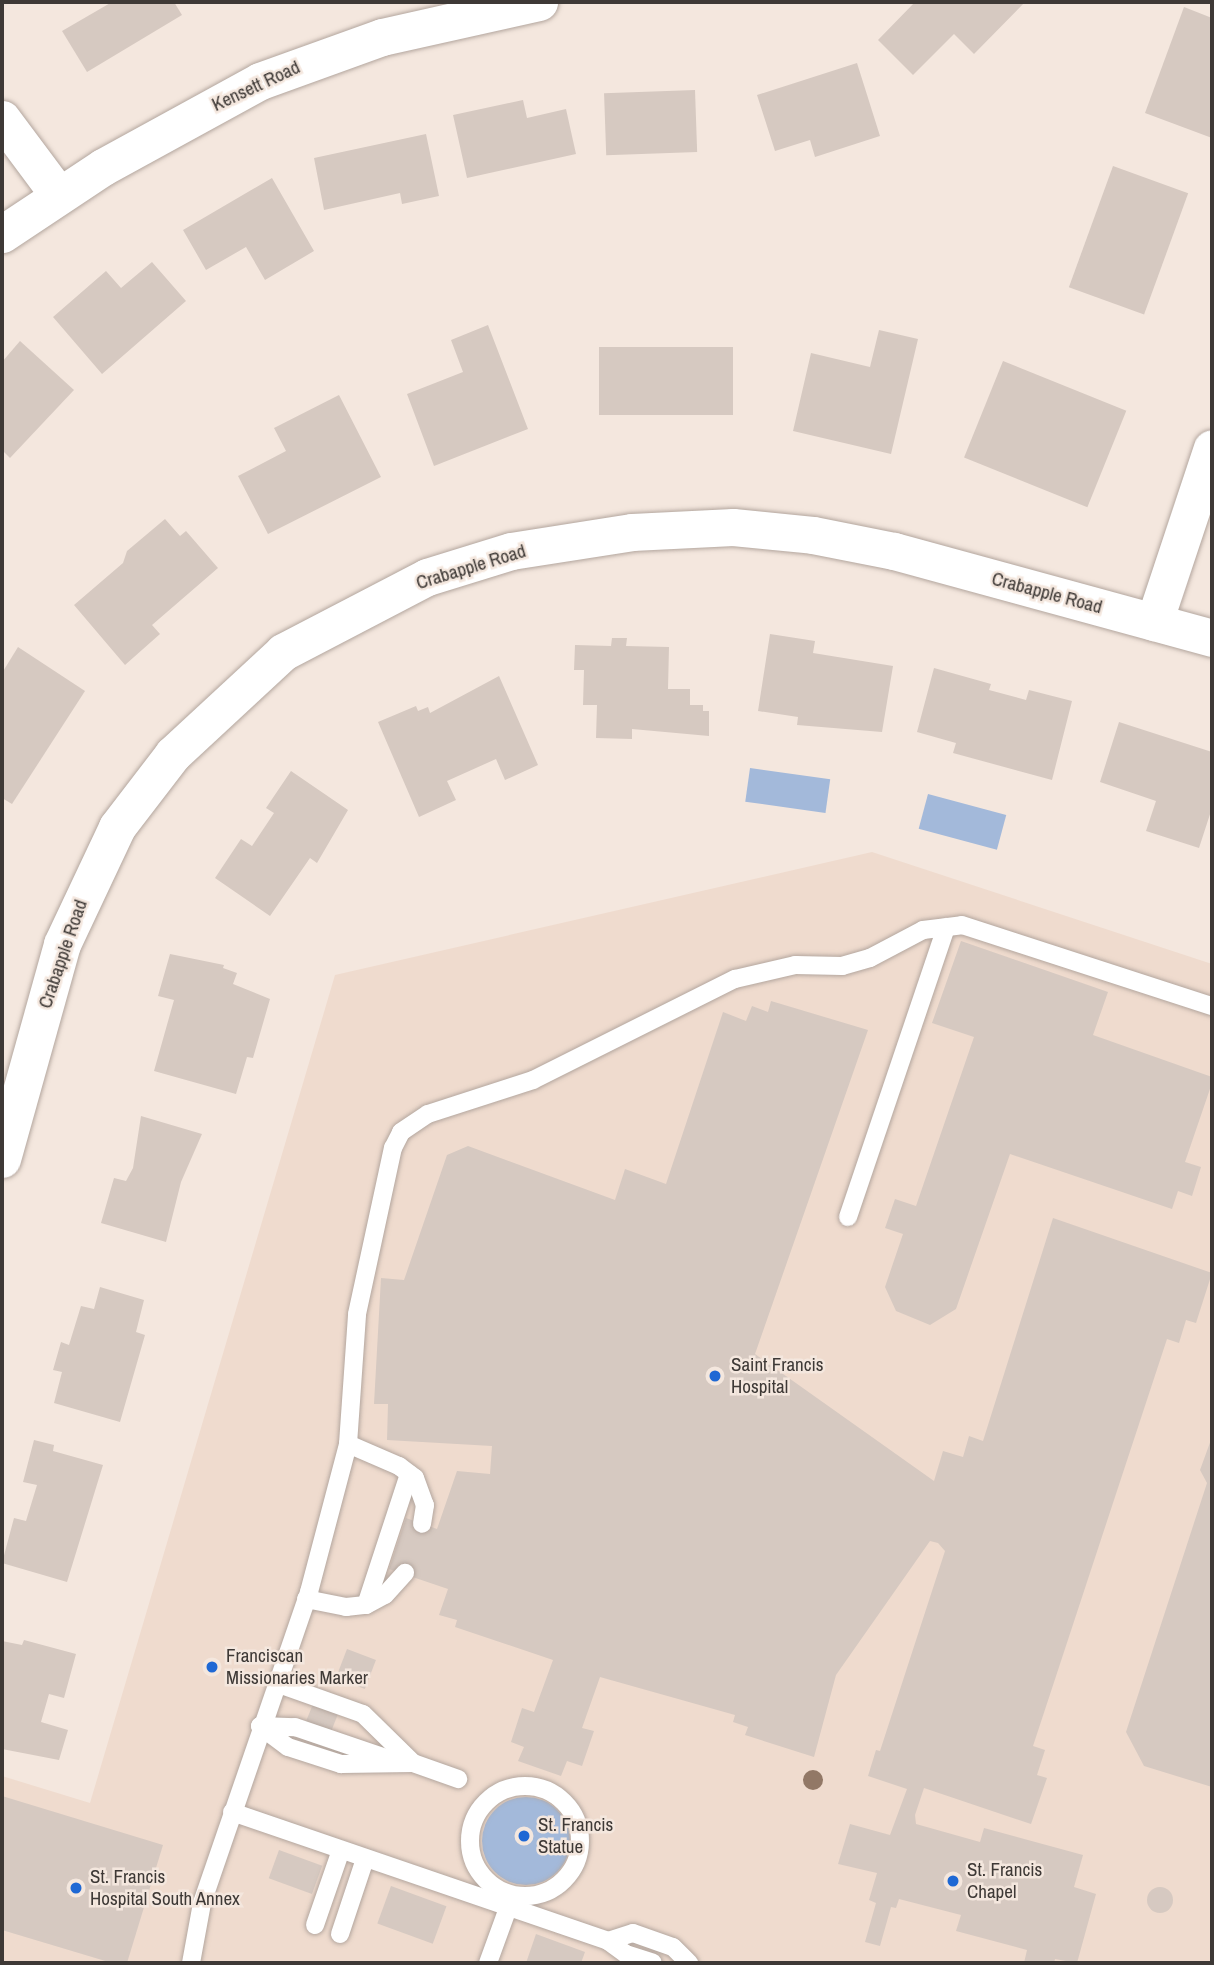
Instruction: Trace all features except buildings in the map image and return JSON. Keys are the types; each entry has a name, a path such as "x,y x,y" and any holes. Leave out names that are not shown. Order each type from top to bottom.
{"street":[{"name":"Kensett Road","path":"2,234 58,194 260,81 450,10 538,2"},
{"path":"2,119 58,194"},
{"path":"1154,622 1212,448"},
{"name":"Crabapple Road","path":"2,1159 62,944 117,827 173,754 284,652 427,577 511,551 632,532 733,527 813,536 894,551 1212,638"}],"lane":[{"path":"191,1963 202,1903 260,1726 306,1599 348,1444 357,1314 393,1149 410,1123 533,1080 735,979 795,965 842,966 870,958 923,930 962,925 1212,1006"},
{"path":"848,1217 946,927"},
{"path":"348,1444 409,1474 422,1488 422,1524"},
{"path":"366,1605 409,1474"},
{"path":"306,1599 346,1607 366,1605 385,1595 405,1573"},
{"path":"276,1683 363,1714 406,1763"},
{"path":"260,1726 295,1727 458,1779"},
{"path":"510,1788 541,1788 567,1804 575,1818 579,1833 576,1863 557,1885 545,1892 510,1902 481,1874 470,1848 475,1817 496,1794 510,1788"},
{"path":"232,1812 365,1858 510,1902 608,1941 624,1959 653,1963"},
{"path":"315,1925 341,1850"},
{"path":"340,1934 365,1858"},
{"path":"488,1963 510,1902"},
{"path":"608,1941 633,1933 673,1947 689,1963"},
{"path":"624,1959 633,1933"}],"shaded area":[{"name":"Saint Francis Hospital","path":"872,852 1212,964 1212,1963 2,1963 2,1776 90,1803 335,975"}],"water":[{"path":"750,768 830,779 825,813 745,802"},
{"path":"928,794 1006,815 997,850 919,829"},
{"path":"517,1797 535,1797 551,1804 563,1816 570,1832 570,1850 563,1866 551,1878 535,1885 517,1885 501,1878 489,1866 482,1850 482,1832 489,1816 501,1804"}],"place":[{"name":"Saint Francis Hospital","path":"715,1376"},
{"name":"Franciscan Missionaries Marker","path":"212,1667"},
{"name":"St. Francis Statue","path":"524,1836"},
{"name":"St. Francis Chapel","path":"953,1881"},
{"name":"St. Francis Hospital South Annex","path":"76,1888"}]}
